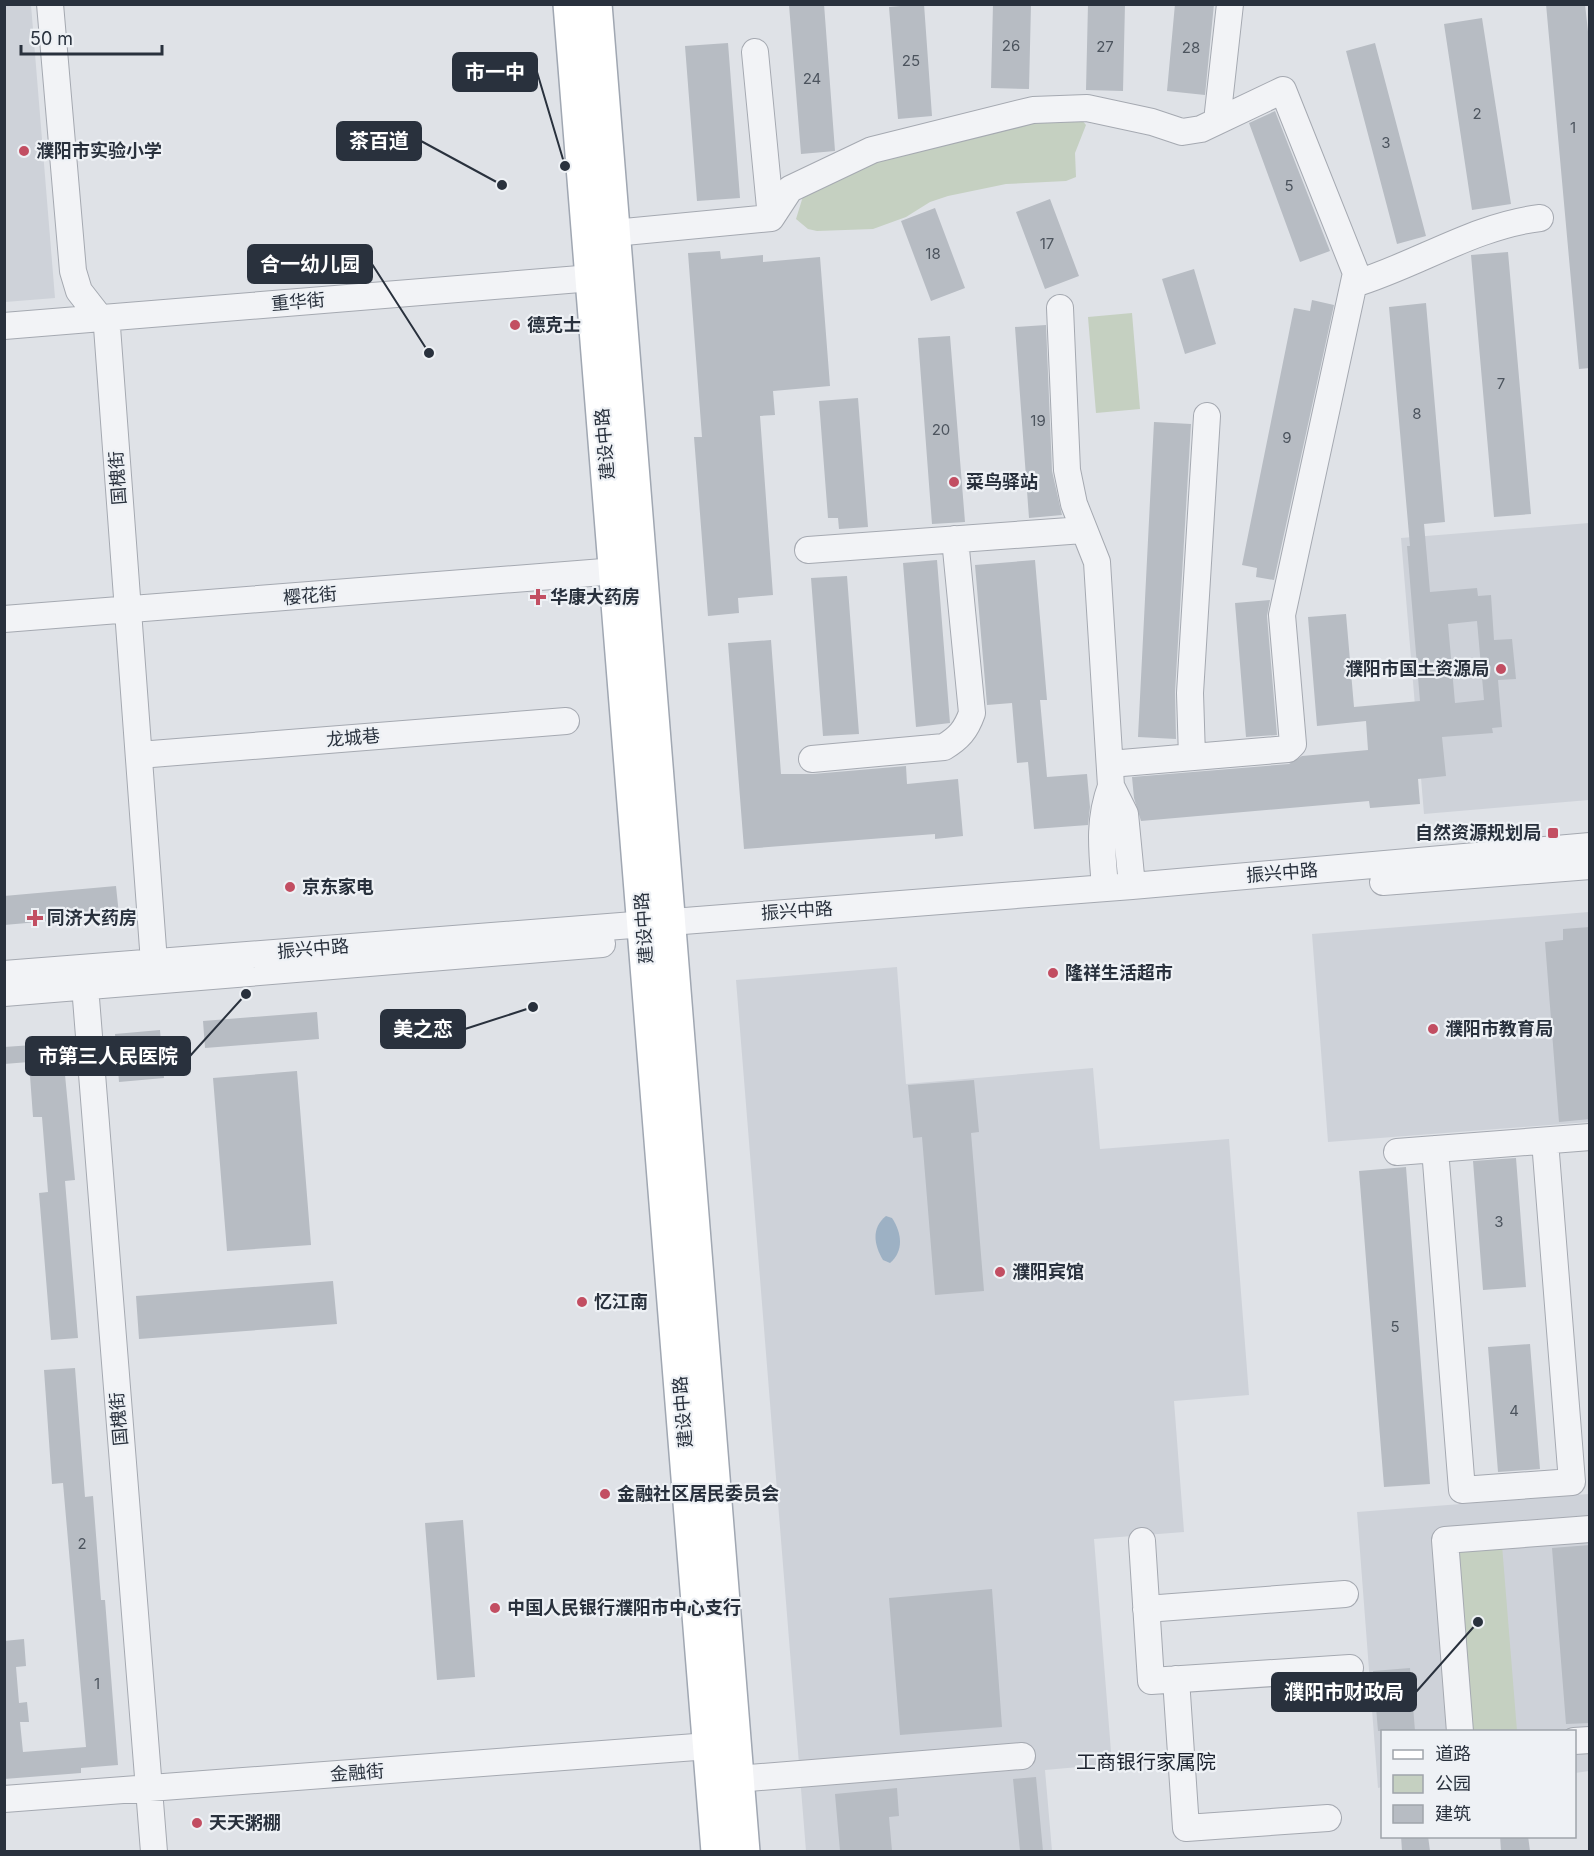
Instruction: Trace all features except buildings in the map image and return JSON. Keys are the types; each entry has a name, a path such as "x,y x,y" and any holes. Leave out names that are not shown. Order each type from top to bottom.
{"main road":[{"name":"建设中路","path":"570,4 616,571 657,931 743,1851"},
{"name":"建设中路","path":"595,4 614,233 709,1746 718,1851"}],"street":[{"name":"国槐街","path":"51,4 73,271 79,291 107,327 154,962"},
{"path":"1217,121 1230,4"},
{"path":"755,51 771,218"},
{"path":"771,218 790,189 872,150 1033,110 1087,108 1152,122 1182,132 1201,129 1283,90 1356,273 1282,608 1293,744 1288,748 1192,757 1111,775"},
{"path":"614,233 771,218"},
{"path":"1354,284 1388,273 1494,228 1540,218"},
{"name":"重华街","path":"4,326 592,278"},
{"path":"1060,308 1067,470 1074,504 1097,562 1111,775 1125,814 1132,886"},
{"path":"1192,757 1190,693 1207,416"},
{"path":"808,550 1083,530"},
{"path":"812,759 944,747 956,740 966,728 972,712 955,539"},
{"name":"樱花街","path":"4,620 616,571"},
{"name":"龙城巷","path":"139,755 566,721"},
{"path":"1105,887 1100,831 1111,775"},
{"name":"振兴中路","path":"4,993 1105,887 1590,846"},
{"name":"振兴中路","path":"4,974 1590,866"},
{"name":"国槐街","path":"85,986 154,1851"},
{"path":"1397,1152 1590,1137"},
{"path":"1435,1149 1462,1490 1473,1490 1572,1482 1545,1141"},
{"path":"1460,1730 1445,1540 1590,1529"},
{"path":"1142,1541 1151,1681 1350,1668"},
{"path":"1146,1610 1345,1594"},
{"path":"1176,1679 1186,1828 1328,1818"},
{"name":"金融街","path":"4,1799 709,1746"},
{"path":"737,1779 1022,1756"}],"shaded area":[{"name":"濮阳市实验小学","path":"5,4 31,5 55,298 5,302"},
{"name":"濮阳市国土资源局","path":"1589,523 1589,800 1424,814 1401,538"},
{"name":"濮阳市教育局","path":"1589,912 1589,1122 1328,1142 1312,934"},
{"name":"濮阳宾馆","path":"897,967 906,1084 1093,1068 1100,1149 1229,1139 1249,1395 1174,1401 1184,1532 1094,1539 1112,1764 1045,1770 1052,1851 806,1851 736,980"},
{"path":"1589,1494 1589,1771 1576,1773 1576,1730 1381,1730 1381,1787 1378,1788 1357,1512"}],"green space":[{"path":"1081,119 1086,125 1075,153 1076,177 1066,181 1006,184 948,196 930,202 906,217 873,229 817,231 808,229 796,219 804,193 846,169 1028,121"},
{"path":"1132,313 1140,409 1096,413 1088,317"},
{"path":"1502,1545 1517,1730 1473,1730 1459,1548"}],"water":[{"path":"886,1216 892,1218 898,1230 900,1242 898,1253 890,1263 883,1260 876,1243 876,1231"}],"place":[{"name":"濮阳市实验小学","path":"24,151"},
{"name":"市一中","path":"565,166"},
{"name":"茶百道","path":"502,185"},
{"name":"德克士","path":"515,325"},
{"name":"合一幼儿园","path":"429,353"},
{"name":"菜鸟驿站","path":"954,482"},
{"name":"华康大药房","path":"538,597"},
{"name":"濮阳市国土资源局","path":"1501,669"},
{"name":"自然资源规划局","path":"1553,833"},
{"name":"京东家电","path":"290,887"},
{"name":"同济大药房","path":"35,918"},
{"name":"隆祥生活超市","path":"1053,973"},
{"name":"市第三人民医院","path":"246,994"},
{"name":"美之恋","path":"533,1007"},
{"name":"濮阳市教育局","path":"1433,1029"},
{"name":"濮阳宾馆","path":"1000,1272"},
{"name":"忆江南","path":"582,1302"},
{"name":"金融社区居民委员会","path":"605,1494"},
{"name":"中国人民银行濮阳市中心支行","path":"495,1608"},
{"name":"濮阳市财政局","path":"1478,1622"},
{"name":"天天粥棚","path":"197,1823"}],"district":[{"name":"工商银行家属院","path":"1146,1762"}]}
